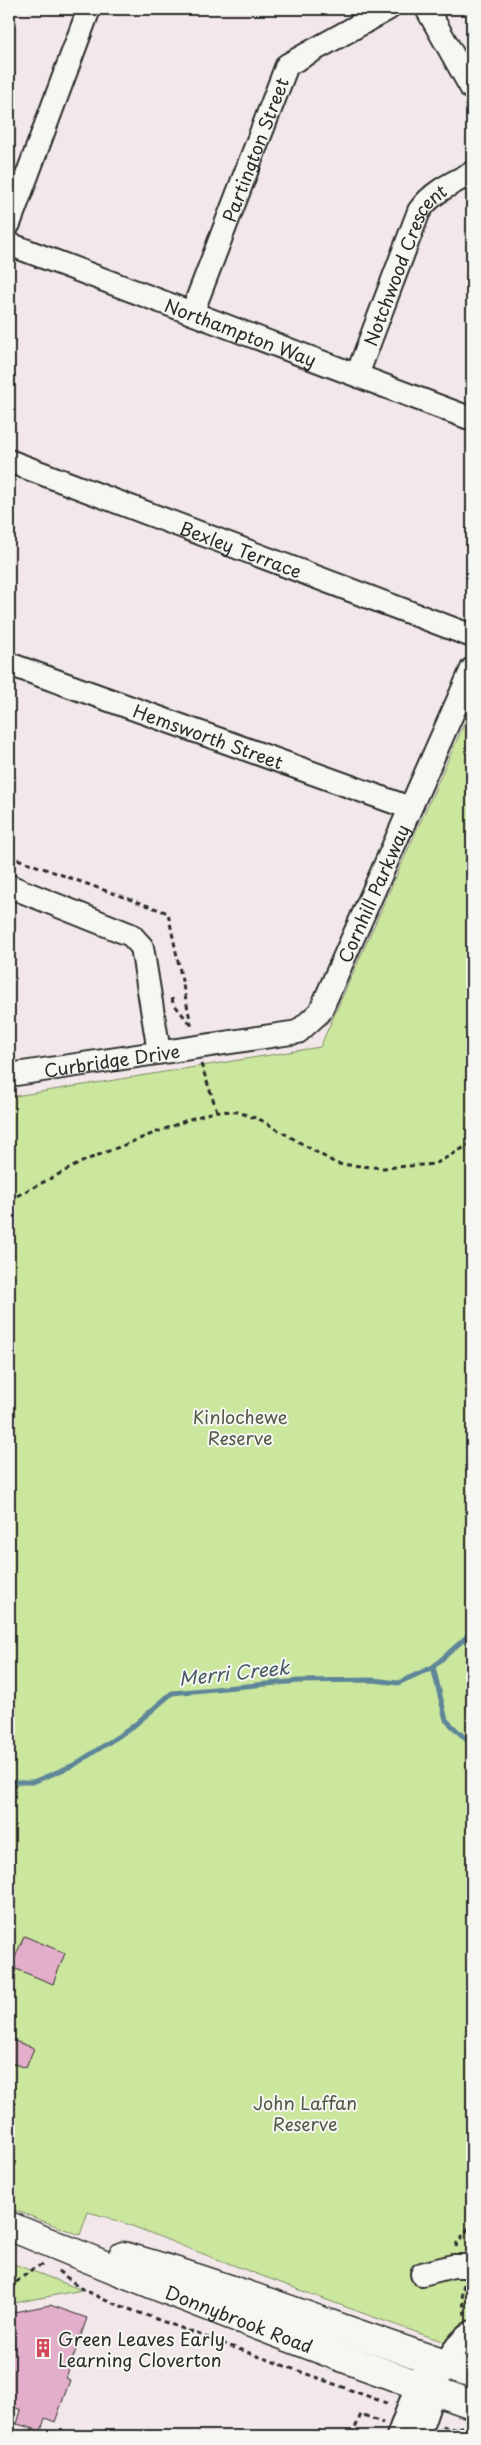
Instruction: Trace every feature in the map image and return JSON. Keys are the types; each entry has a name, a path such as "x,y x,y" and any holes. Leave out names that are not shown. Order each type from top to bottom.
{"main road":[{"name":"Donnybrook Road","path":"9,2222 187,2274 472,2373"},
{"name":"Donnybrook Road","path":"9,2226 120,2272 472,2404"}],"street":[{"path":"9,224 89,9"},
{"name":"Partington Street","path":"192,313 287,65 388,9"},
{"path":"427,9 472,89"},
{"name":"Notchwood Crescent","path":"357,375 418,211 426,200 439,190 472,172"},
{"name":"Northampton Way","path":"9,244 472,419"},
{"name":"Bexley Terrace","path":"9,461 472,636"},
{"name":"Hemsworth Street","path":"9,664 410,808"},
{"name":"Cornhill Parkway","path":"206,1046 298,1032 320,1012 472,668"},
{"path":"9,886 131,935 142,947 159,1052"},
{"name":"Curbridge Drive","path":"9,1075 206,1046"},
{"path":"422,2274 453,2266 472,2266"},
{"path":"398,2436 416,2422 426,2388 455,2348 472,2332"}],"path":[{"path":"206,1046 202,1071 217,1111"},
{"path":"9,1200 86,1160 190,1119 217,1111 238,1112 261,1120 337,1164 383,1168 435,1164 472,1143"},
{"path":"9,2288 35,2267 39,2265 51,2266"},
{"path":"56,2269 82,2288 107,2301 366,2394 416,2422 472,2434"},
{"path":"441,2436 472,2422"}],"green space":[{"name":"Kinlochewe Reserve","path":"472,706 472,2351 191,2250 103,2216 88,2212 80,2235 9,2208 9,1097 320,1047"},
{"path":"9,2262 82,2290 9,2304"}],"building":[{"path":"24,1936 65,1953 53,1984 11,1967"},
{"path":"9,2039 34,2048 26,2068 9,2062"},
{"name":"Green Leaves Early Learning Cloverton","path":"50,2305 87,2318 66,2378 70,2380 55,2422 45,2418 41,2431 17,2424 21,2410 9,2405 9,2313"}],"waterway":[{"name":"Merri Creek","path":"9,1782 33,1782 74,1765 131,1728 172,1693 299,1681 373,1680 398,1683 433,1667 472,1632"},
{"path":"433,1667 446,1720 472,1745"}],"place":[{"name":"Green Leaves Early Learning Cloverton","path":"43,2348"}],"park label":[{"name":"John Laffan Reserve","path":"305,2112"}]}
